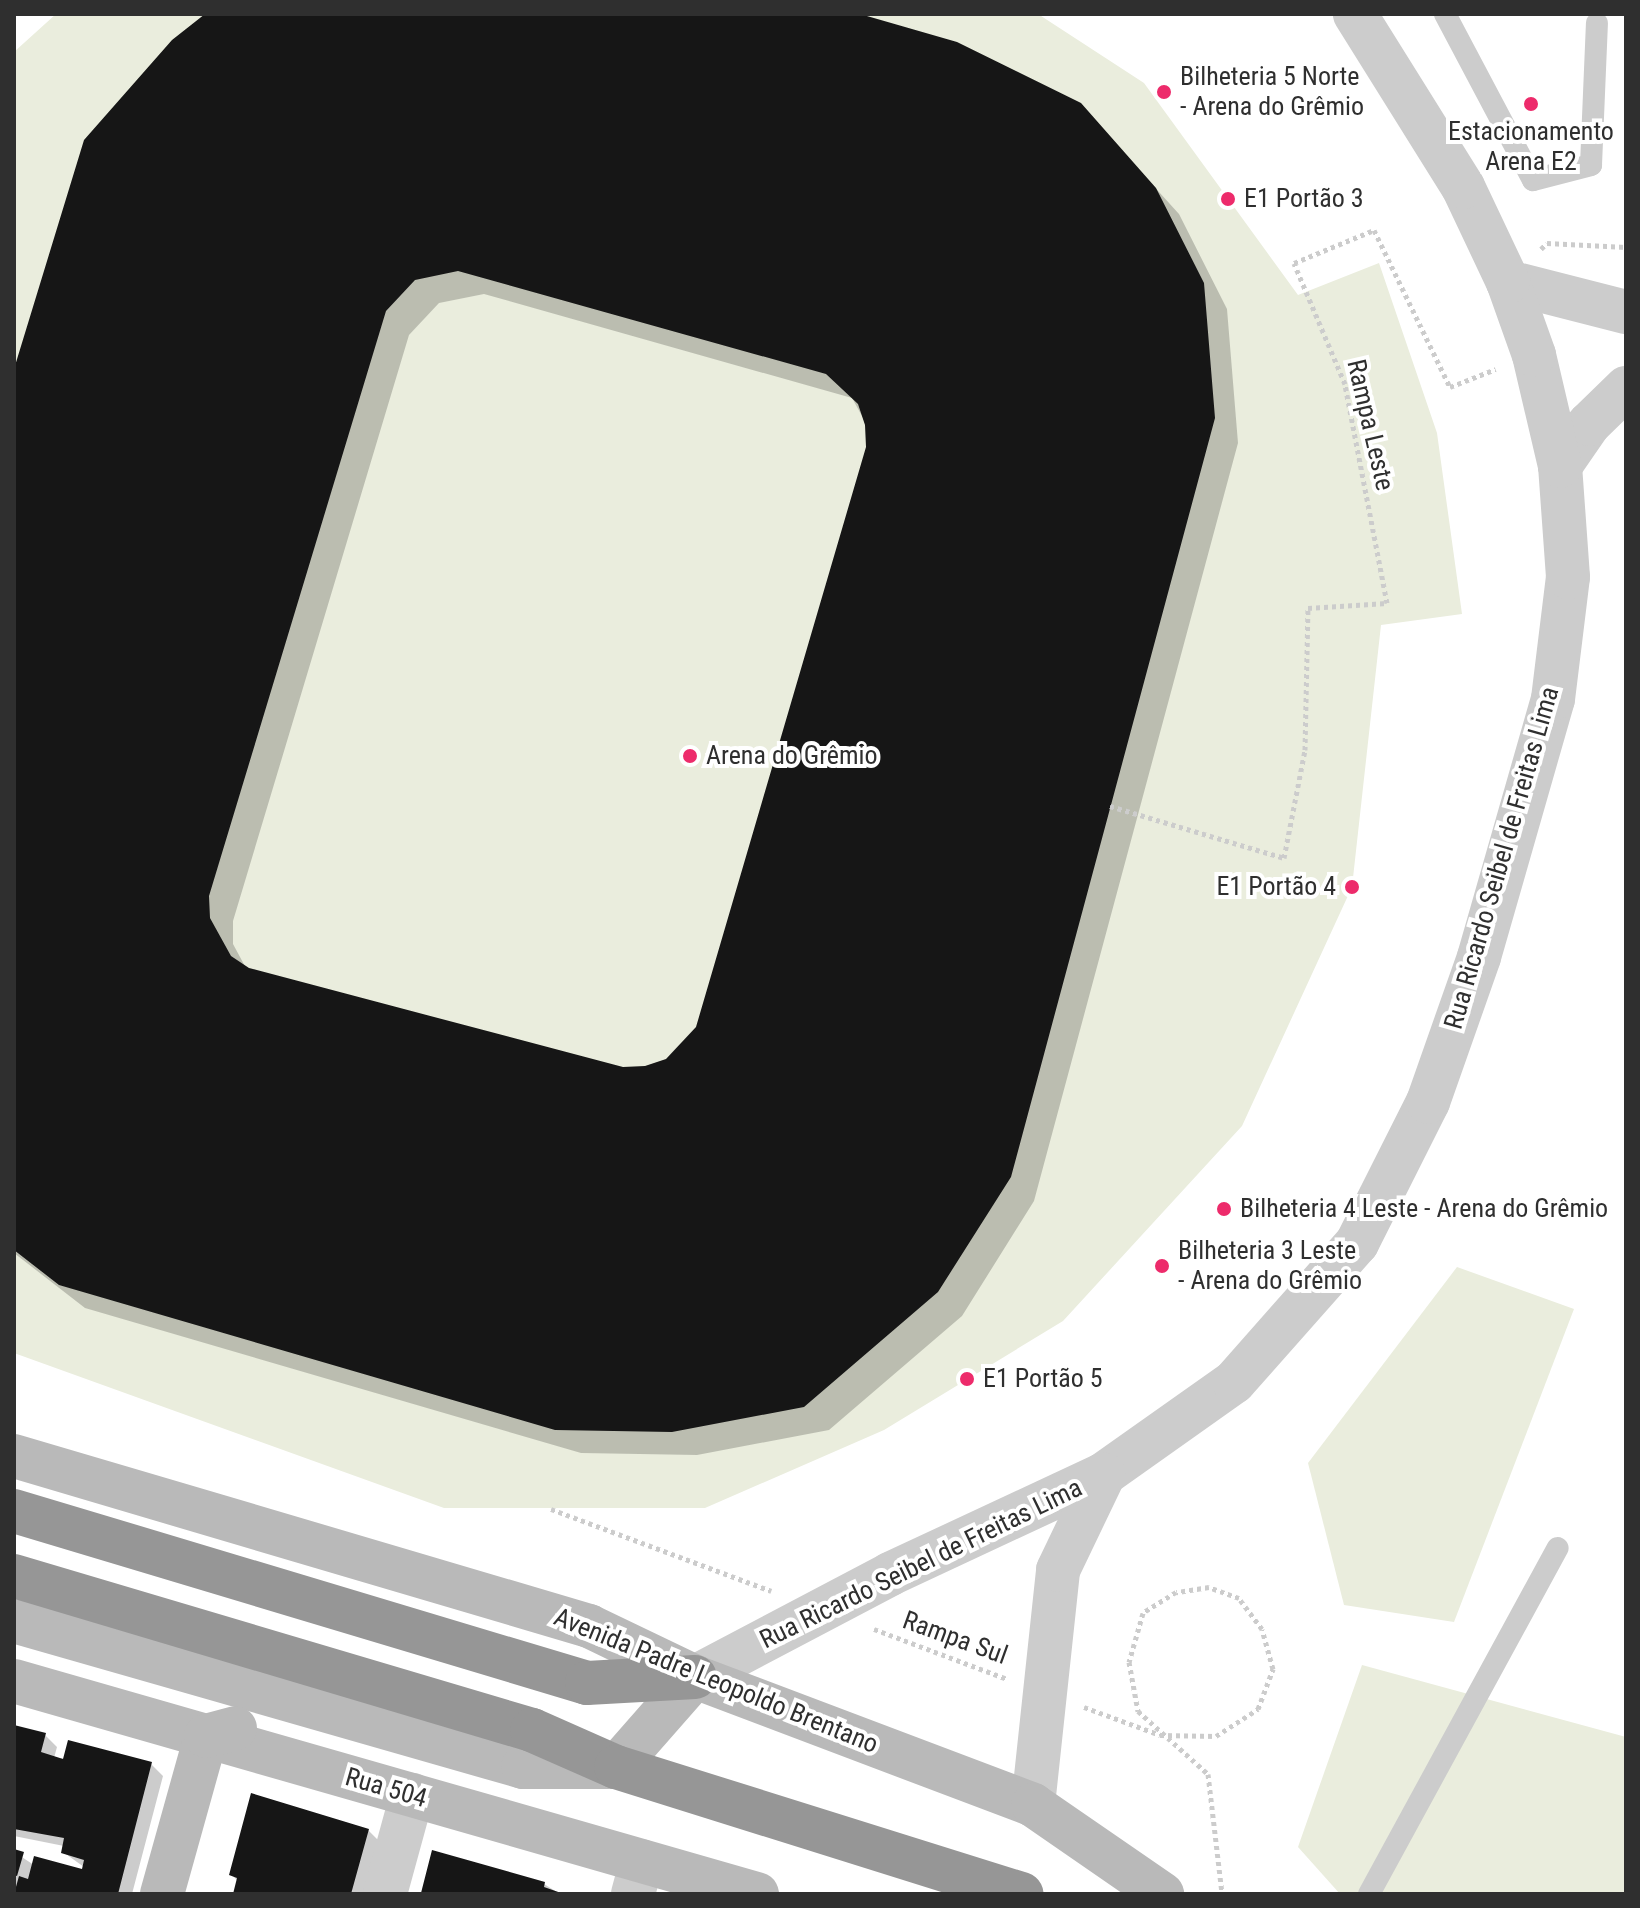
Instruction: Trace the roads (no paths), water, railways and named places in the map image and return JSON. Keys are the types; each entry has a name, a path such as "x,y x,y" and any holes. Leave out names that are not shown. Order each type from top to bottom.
{"highway":[{"path":"14,1511 587,1683 695,1677"},
{"path":"14,1576 532,1730 616,1767 1022,1894"}],"main road":[{"name":"Avenida Padre Leopoldo Brentano","path":"14,1456 589,1626 695,1677 1033,1805 1162,1894"},
{"path":"14,1621 523,1767 616,1767 695,1677"},
{"name":"Rua 504","path":"14,1681 412,1795 637,1877 757,1894"},
{"path":"162,1894 206,1736 310,1707"}],"street":[{"name":"Rua Ricardo Seibel de Freitas Lima","path":"695,1677 890,1574 1104,1474 1234,1382 1357,1243 1428,1102 1479,957 1553,699 1568,577 1560,466 1534,355 1508,282 1463,187 1355,14"},
{"path":"1508,282 1626,312"},
{"path":"1560,466 1589,424 1626,388"},
{"name":"Rua Ricardo Seibel de Freitas Lima","path":"1033,1805 1058,1570 1104,1474"},
{"path":"385,1894 412,1795"}],"lane":[{"path":"1445,14 1533,180 1591,165 1597,23"},
{"path":"1369,1894 1558,1548"}],"place":[{"name":"Bilheteria 5 Norte - Arena do Grêmio","path":"1164,92"},
{"name":"Estacionamento Arena E2","path":"1531,104"},
{"name":"E1 Portão 3","path":"1228,199"},
{"name":"Arena do Grêmio","path":"690,756"},
{"name":"E1 Portão 4","path":"1352,887"},
{"name":"Bilheteria 4 Leste - Arena do Grêmio","path":"1224,1209"},
{"name":"Bilheteria 3 Leste - Arena do Grêmio","path":"1162,1266"},
{"name":"E1 Portão 5","path":"967,1379"}]}
